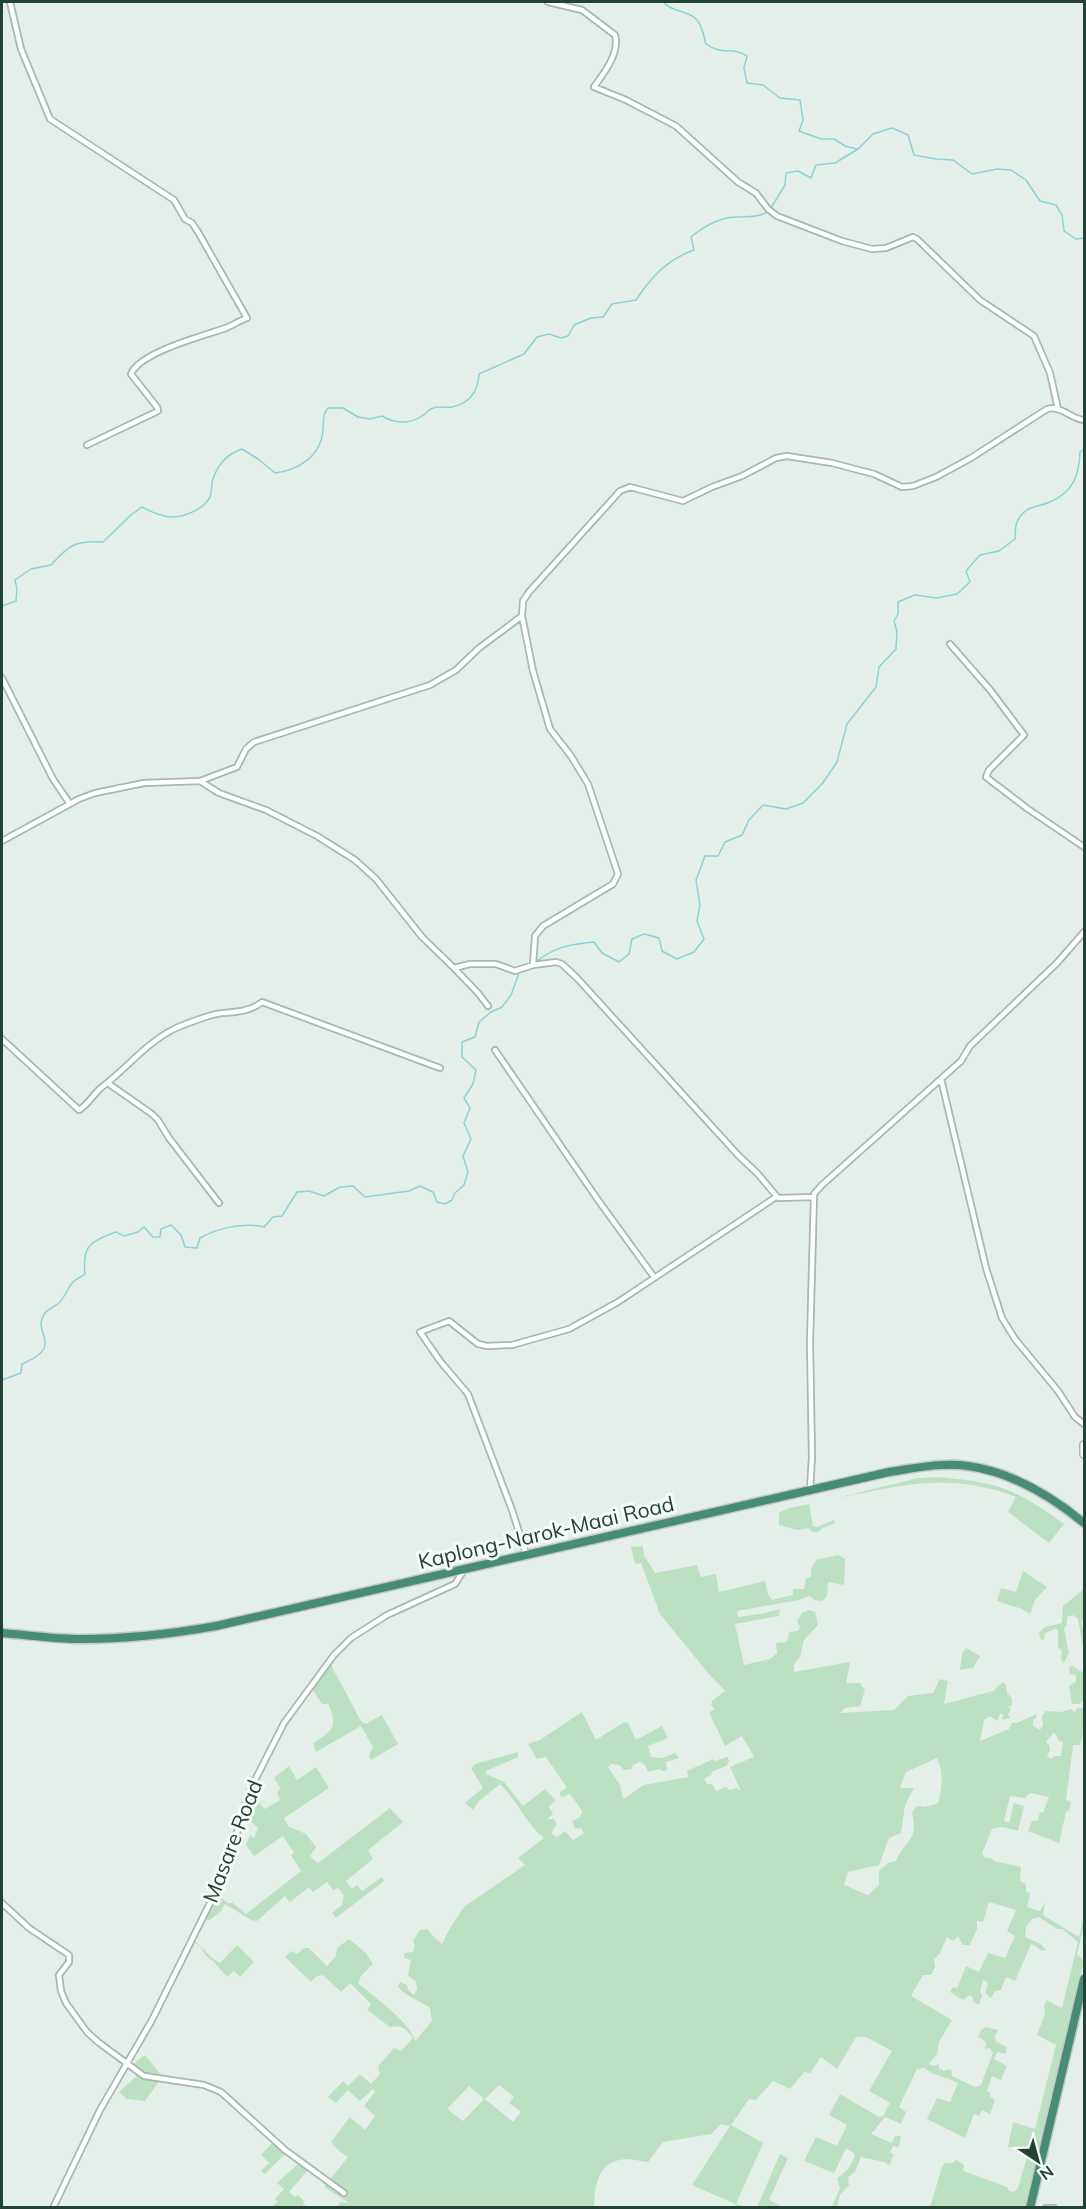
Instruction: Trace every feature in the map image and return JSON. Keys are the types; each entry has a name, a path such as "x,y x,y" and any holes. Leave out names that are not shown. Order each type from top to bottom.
{"highway":[{"name":"Kaplong-Narok-Maai Road","path":"2,1633 80,1639 168,1634 216,1626 889,1472 928,1466 969,1466 1013,1479 1042,1492 1084,1523"},
{"path":"1030,2208 1084,1979"}],"main road":[{"path":"1084,1445 1084,1454"}],"street":[{"path":"10,2 21,48 50,119 174,200 185,219 193,225 203,239 247,318 227,328 173,346 140,363 131,374 157,406 158,411 87,445"},
{"path":"548,2 582,10 615,35 616,43 610,63 594,87 626,99 676,126 738,182 756,193 768,209 777,216 842,241 872,249 886,248 913,237 917,239 980,300 1034,336 1050,373 1058,409"},
{"path":"533,964 535,936 543,926 613,884 618,874 588,784 572,756 549,729 533,671 522,616 524,601 529,592 620,491 627,487 683,501 742,476 770,460 787,456 832,463 874,474 898,486 914,486 971,458 1042,411 1058,409 1084,420"},
{"path":"2,841 95,793 153,783 200,781 237,767 246,749 254,742 411,693 441,680 456,670 485,643 522,616"},
{"path":"950,644 991,691 1024,734 1023,738 989,770 986,777 1084,847"},
{"path":"2,678 53,778 70,804"},
{"path":"200,781 219,793 266,810 317,836 355,860 376,879 422,937 488,1006"},
{"path":"810,1490 813,1197 822,1185 961,1061 969,1046 1057,963 1084,932"},
{"path":"454,968 486,963 515,971 533,964 559,963 577,978 738,1155 758,1174 776,1197 785,1199 813,1197"},
{"path":"2,1039 78,1109 82,1109 101,1088 109,1084 118,1072 158,1038 175,1028 219,1013 234,1013 262,1002 440,1068"},
{"path":"495,1050 654,1277"},
{"path":"941,1079 987,1268 1002,1318 1015,1339 1058,1390 1075,1417 1084,1424"},
{"path":"109,1084 158,1120 219,1203"},
{"path":"526,1555 512,1510 468,1394 440,1361 420,1332 449,1321 478,1344 512,1346 569,1329 618,1302 776,1197"},
{"name":"Masare Road","path":"53,2208 100,2110 152,2020 217,1889 251,1788 279,1732 297,1703 334,1655 351,1638 387,1615 454,1584 464,1570"},
{"path":"2,1903 29,1928 69,1955 69,1962 58,1975 61,1991 66,2003 87,2032 147,2077 204,2085 221,2092 285,2150 344,2193"},
{"path":"1046,2208 1054,2208"}],"green space":[{"path":"940,1477 982,1483 1008,1490 1037,1505 1064,1524 1049,1543 1008,1512 1016,1497 970,1485 927,1483 906,1485 837,1498 918,1478"},
{"path":"809,1504 813,1526 817,1527 834,1520 835,1523 819,1532 812,1532 808,1528 798,1530 779,1525 779,1513 789,1508"},
{"path":"643,1546 644,1556 655,1573 697,1565 701,1577 716,1574 719,1592 765,1581 772,1600 793,1595 793,1589 804,1589 806,1578 811,1577 811,1569 816,1560 838,1555 845,1559 844,1585 828,1582 827,1596 822,1601 814,1600 810,1596 737,1611 738,1617 780,1609 779,1616 735,1624 744,1665 770,1659 777,1653 776,1643 787,1642 789,1632 798,1631 800,1627 797,1621 802,1613 809,1610 815,1612 818,1625 804,1640 800,1657 794,1664 794,1672 850,1662 846,1683 860,1683 865,1690 860,1706 845,1708 840,1713 894,1710 908,1696 933,1693 940,1679 948,1681 944,1704 993,1691 1003,1682 1006,1685 1007,1693 1012,1698 1012,1705 1009,1707 1011,1710 1008,1714 1010,1718 1002,1720 1003,1714 1000,1714 997,1721 990,1716 984,1720 980,1741 1009,1729 1012,1723 1036,1714 1033,1726 1040,1730 1043,1725 1042,1716 1046,1711 1062,1712 1071,1709 1074,1712 1078,1708 1084,1708 1084,1731 1080,1745 1073,1745 1066,1800 1071,1802 1069,1811 1066,1812 1059,1843 1028,1831 1032,1821 1038,1820 1040,1812 1043,1813 1049,1797 1030,1793 1025,1798 1010,1796 1004,1821 1009,1823 1014,1803 1024,1806 1018,1831 1002,1827 992,1829 982,1853 985,1858 1021,1867 1020,1881 1026,1884 1026,1891 1030,1894 1027,1907 1040,1911 1045,1902 1043,1915 1079,1937 1084,1915 1077,1954 1084,1961 1026,2207 930,2207 942,2167 945,2163 953,2163 956,2160 964,2165 963,2171 1007,2187 1009,2191 1014,2192 1018,2188 1028,2154 1008,2147 1013,2122 1035,2129 1056,2045 1037,2035 1045,2014 1046,2000 1062,2008 1078,1942 1062,1929 1057,1929 1039,1917 1032,1919 1026,1927 1025,1937 1041,1944 1046,1950 1041,1951 1031,1944 1015,1981 1006,1977 1001,1990 995,1991 991,1998 985,1993 988,1983 983,1980 979,2005 970,1995 963,2000 950,1992 953,1987 957,1988 966,1966 979,1972 988,1953 1005,1958 1015,1936 1007,1931 1016,1910 989,1902 983,1922 977,1921 977,1929 970,1945 963,1945 958,1937 953,1941 947,1937 940,1953 934,1959 935,1967 931,1975 923,1975 911,1996 952,2020 939,2042 937,2054 929,2064 933,2066 939,2064 939,2068 944,2071 951,2069 952,2076 975,2087 981,2085 993,2053 990,2048 985,2049 986,2042 978,2037 981,2030 986,2027 998,2030 995,2037 996,2042 1007,2047 1006,2054 997,2052 994,2059 1007,2066 1001,2080 992,2076 987,2091 995,2100 990,2114 982,2110 979,2116 974,2114 965,2138 927,2119 937,2098 950,2102 958,2083 925,2068 917,2069 899,2107 906,2112 901,2124 885,2117 871,2134 892,2143 895,2136 901,2136 899,2147 893,2146 890,2152 894,2155 889,2165 861,2157 855,2172 848,2177 849,2185 840,2195 837,2207 832,2207 840,2188 837,2178 849,2168 855,2154 846,2148 834,2173 804,2161 816,2137 837,2146 847,2125 829,2115 840,2094 879,2117 883,2116 890,2103 869,2091 892,2051 866,2037 856,2037 837,2069 821,2057 810,2073 804,2072 790,2089 773,2081 756,2100 749,2099 731,2125 763,2143 736,2204 745,2207 737,2207 735,2204 692,2185 730,2126 721,2124 711,2134 663,2142 648,2162 626,2159 611,2163 601,2172 598,2179 594,2207 336,2207 341,2202 349,2203 324,2187 348,2157 331,2142 350,2117 365,2130 375,2116 364,2106 375,2092 373,2089 360,2101 348,2090 336,2103 328,2097 343,2081 348,2086 360,2074 371,2084 380,2074 378,2066 394,2048 401,2051 413,2038 404,2028 390,2027 367,2010 371,2004 350,1983 341,1992 323,1975 315,1977 311,1982 285,1957 291,1951 297,1954 304,1948 309,1948 327,1966 336,1956 337,1948 349,1939 366,1953 373,1964 361,1976 358,1983 407,2026 415,2041 432,2021 430,2008 398,1987 400,1982 407,1985 408,1990 414,1995 417,1989 416,1982 408,1975 411,1960 404,1958 404,1953 413,1952 415,1946 413,1941 420,1930 428,1929 442,1944 464,1907 525,1865 518,1858 544,1838 500,1784 479,1801 473,1810 465,1803 483,1788 471,1768 475,1764 518,1752 518,1757 486,1771 486,1774 504,1782 523,1806 545,1789 555,1800 549,1807 553,1814 547,1819 554,1819 557,1825 552,1834 557,1837 565,1831 573,1840 584,1833 581,1828 575,1829 572,1821 580,1817 582,1811 570,1794 562,1797 560,1795 560,1792 567,1788 546,1757 537,1759 528,1744 540,1740 582,1712 596,1740 624,1722 628,1723 636,1740 662,1726 668,1738 648,1746 651,1757 662,1758 675,1753 679,1758 666,1762 667,1770 664,1771 659,1769 648,1772 645,1765 640,1762 633,1765 631,1769 624,1770 619,1765 611,1764 608,1767 620,1785 623,1799 644,1785 688,1777 687,1771 713,1759 715,1761 728,1757 729,1762 726,1766 711,1772 712,1774 704,1779 707,1784 712,1784 716,1791 726,1787 730,1790 736,1788 741,1791 730,1767 754,1757 742,1736 725,1746 709,1712 715,1709 711,1705 712,1701 725,1691 660,1614 641,1563 635,1564 631,1547","holes":["1053,1733 1056,1734 1058,1740 1063,1742 1061,1756 1054,1756 1051,1759 1047,1756 1050,1750 1046,1742","937,1758 942,1780 938,1803 925,1807 917,1806 912,1812 914,1829 910,1840 896,1861 888,1863 879,1871 879,1885 868,1895 844,1885 848,1872 879,1865 889,1838 901,1833 905,1805 914,1788 900,1788 906,1772","499,2085 514,2097 509,2103 521,2112 513,2122 485,2099","469,2086 484,2099 463,2121 447,2109"]},
{"path":"1023,1571 1047,1587 1035,1600 1030,1614 997,1601 1001,1588 1016,1592"},
{"path":"1084,1589 1084,1618 1081,1621 1084,1645 1083,1647 1078,1619 1073,1615 1067,1617 1067,1625 1064,1629 1069,1653 1063,1664 1062,1651 1058,1647 1058,1630 1045,1633 1044,1640 1040,1639 1039,1633 1045,1627 1062,1623 1063,1606"},
{"path":"966,1648 980,1656 973,1668 960,1670 962,1654"},
{"path":"331,1665 361,1721 366,1724 382,1715 398,1744 371,1760 369,1756 373,1747 361,1726 316,1752 313,1743 332,1728 333,1718 328,1704 322,1704 312,1689"},
{"path":"1072,1666 1084,1673 1084,1700 1079,1704 1072,1704 1069,1686 1076,1682 1076,1675 1070,1674 1069,1668"},
{"path":"289,1766 297,1780 316,1767 329,1788 284,1818 288,1826 306,1834 316,1847 310,1856 318,1863 390,1808 403,1822 368,1850 373,1859 346,1881 352,1889 357,1885 362,1891 382,1877 384,1881 336,1918 332,1913 342,1905 344,1896 338,1888 333,1890 327,1882 313,1892 309,1887 290,1902 285,1896 257,1921 251,1920 225,1904 221,1911 210,1920 205,1919 218,1894 246,1914 301,1871 291,1855 294,1853 283,1836 254,1856 246,1845 250,1835 254,1838 258,1828 244,1815 251,1795 265,1809 280,1800 277,1792 281,1789 274,1778"},
{"path":"237,1945 254,1962 240,1977 234,1971 227,1977 206,1956 200,1946 220,1963"},
{"path":"145,2055 162,2076 145,2074 133,2064"},
{"path":"138,2075 147,2079 160,2080 145,2101 127,2099 119,2092"},
{"path":"273,2142 286,2153 265,2174 261,2171 269,2163 261,2155"},
{"path":"780,2154 788,2158 769,2200 783,2207 757,2207"},
{"path":"299,2163 308,2170 289,2192 295,2197 298,2195 304,2201 303,2204 308,2207 272,2207 278,2202 275,2199 284,2189 277,2183"}],"waterway":[{"path":"663,2 667,6 693,16 702,29 706,44 712,48 742,53 747,56 744,68 747,83 763,85 780,98 800,100 803,120 799,131 821,139 834,139 845,146 857,149"},
{"path":"771,208 785,185 786,173 798,171 811,178 816,165 835,163 858,149 873,134 892,128 908,135 914,155 953,160 972,174 997,169 1011,170 1026,180 1040,201 1056,205 1062,215 1064,231 1076,239 1084,238"},
{"path":"2,606 16,601 15,580 31,569 51,565 74,545 103,542 142,507 157,514 173,517 189,514 199,508 210,497 213,479 220,464 237,451 242,449 275,473 300,465 318,447 324,416 328,408 343,408 358,417 370,419 382,416 407,422 417,419 430,409 452,407 464,403 475,391 479,374 524,354 537,337 549,334 561,338 568,336 574,325 591,318 603,317 612,304 636,300 661,270 676,258 694,250 691,237 701,230 723,219 755,216 768,212"},
{"path":"536,962 563,947 594,942 602,953 619,962 629,954 632,939 644,934 659,938 662,951 677,959 694,952 704,939 697,921 700,905 696,880 705,856 718,856 725,842 742,835 749,820 763,805 786,809 803,803 822,784 837,762 847,724 876,687 879,667 896,649 897,632 894,621 898,614 898,602 915,595 937,598 957,594 970,582 966,571 980,555 999,551 1015,539 1015,529 1021,515 1058,498 1069,488 1076,476 1080,452 1084,449"},
{"path":"2,1380 21,1373 22,1364 42,1351 45,1339 41,1327 45,1313 60,1302 73,1282 85,1274 87,1251 94,1242 107,1235 116,1232 124,1236 138,1232 144,1227 153,1237 160,1237 161,1229 171,1225 181,1235 185,1247 197,1248 200,1238 215,1231 248,1225 264,1227 273,1217 282,1216 297,1192 309,1191 324,1196 340,1187 353,1186 365,1197 409,1191 420,1186 433,1192 437,1202 445,1204 452,1200 455,1193 464,1185 468,1172 463,1156 471,1139 464,1123 470,1108 464,1098 473,1084 476,1070 462,1057 462,1042 475,1037 479,1022 491,1012 502,1007 511,995 519,973 528,969"}]}
